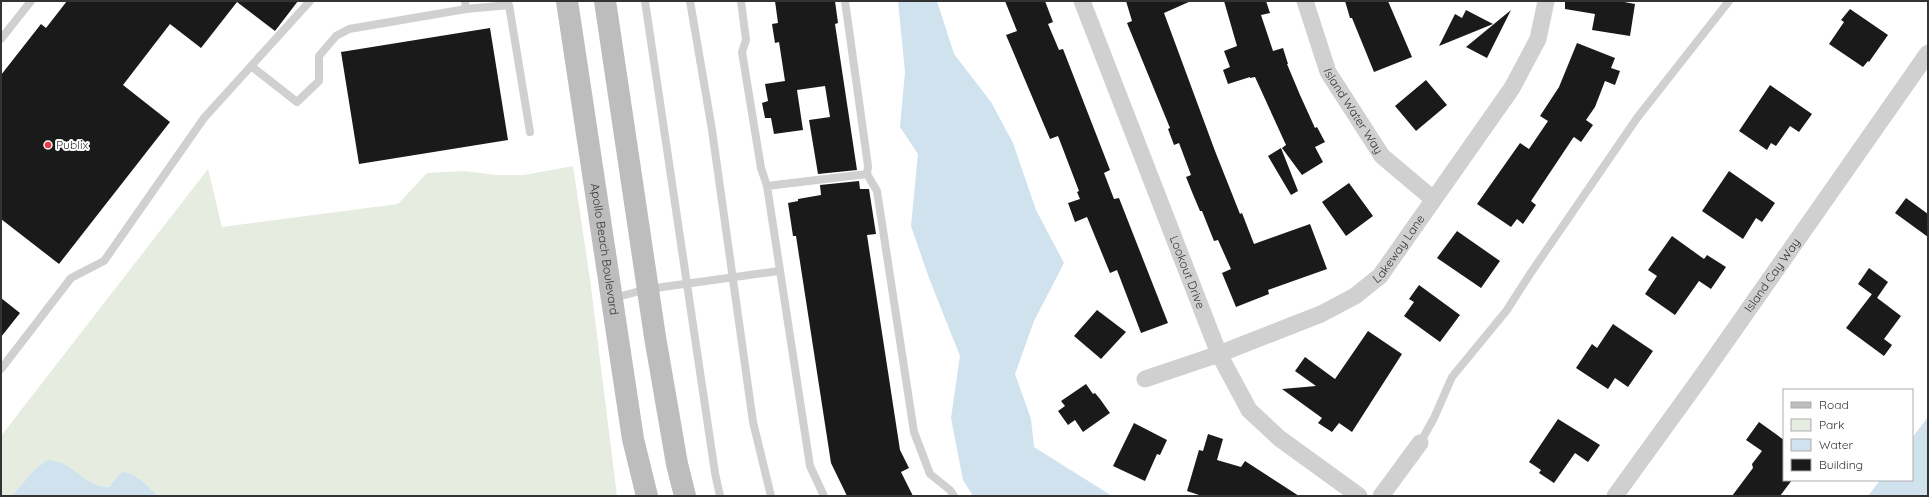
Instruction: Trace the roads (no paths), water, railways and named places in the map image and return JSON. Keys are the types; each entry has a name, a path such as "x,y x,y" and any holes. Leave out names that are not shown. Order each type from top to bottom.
{"main road":[{"name":"Apollo Beach Boulevard","path":"567,1 633,439 647,496"},
{"path":"605,1 648,289 677,464 686,496"}],"street":[{"name":"Lookout Drive","path":"1082,1 1219,354 1249,410 1279,438 1359,496"},
{"name":"Island Water Way","path":"1305,1 1328,72 1332,79 1382,156 1433,199"},
{"name":"Lakeway Lane","path":"1145,378 1219,354 1321,314 1355,296 1380,276 1512,88 1538,39 1546,1"},
{"name":"Island Cay Way","path":"1615,496 1699,380 1928,53"},
{"path":"1381,496 1420,443"}],"lane":[{"path":"1,39 30,1"},
{"path":"1,369 71,278 104,261 204,118 310,1"},
{"path":"645,1 715,473 720,496"},
{"path":"690,1 712,130 754,422 771,496"},
{"path":"741,1 746,40 742,52 761,168 767,186 810,466 824,496"},
{"path":"845,1 868,166 867,174 877,192 914,432 930,474 950,490 954,496"},
{"path":"1420,443 1434,418 1452,377 1507,310 1637,118 1729,1"},
{"path":"251,66 297,102 319,81 319,56 336,36 349,29 394,21 466,5 509,5 530,132"},
{"path":"767,186 867,174"},
{"path":"612,298 648,289 780,271"}],"water":[{"path":"898,1 937,1 954,54 991,102 1013,143 1036,210 1064,263 1034,321 1015,374 1031,419 1034,447 1112,496 973,496 963,480 951,418 960,356 929,278 911,226 918,154 900,127 905,72"},
{"path":"1928,417 1928,496 1868,496 1879,481 1913,481 1913,437"},
{"path":"48,460 64,464 91,482 102,486 109,487 122,472 127,473 137,477 158,496 12,496 34,470"}],"place":[{"name":"Publix","path":"48,145"}]}
